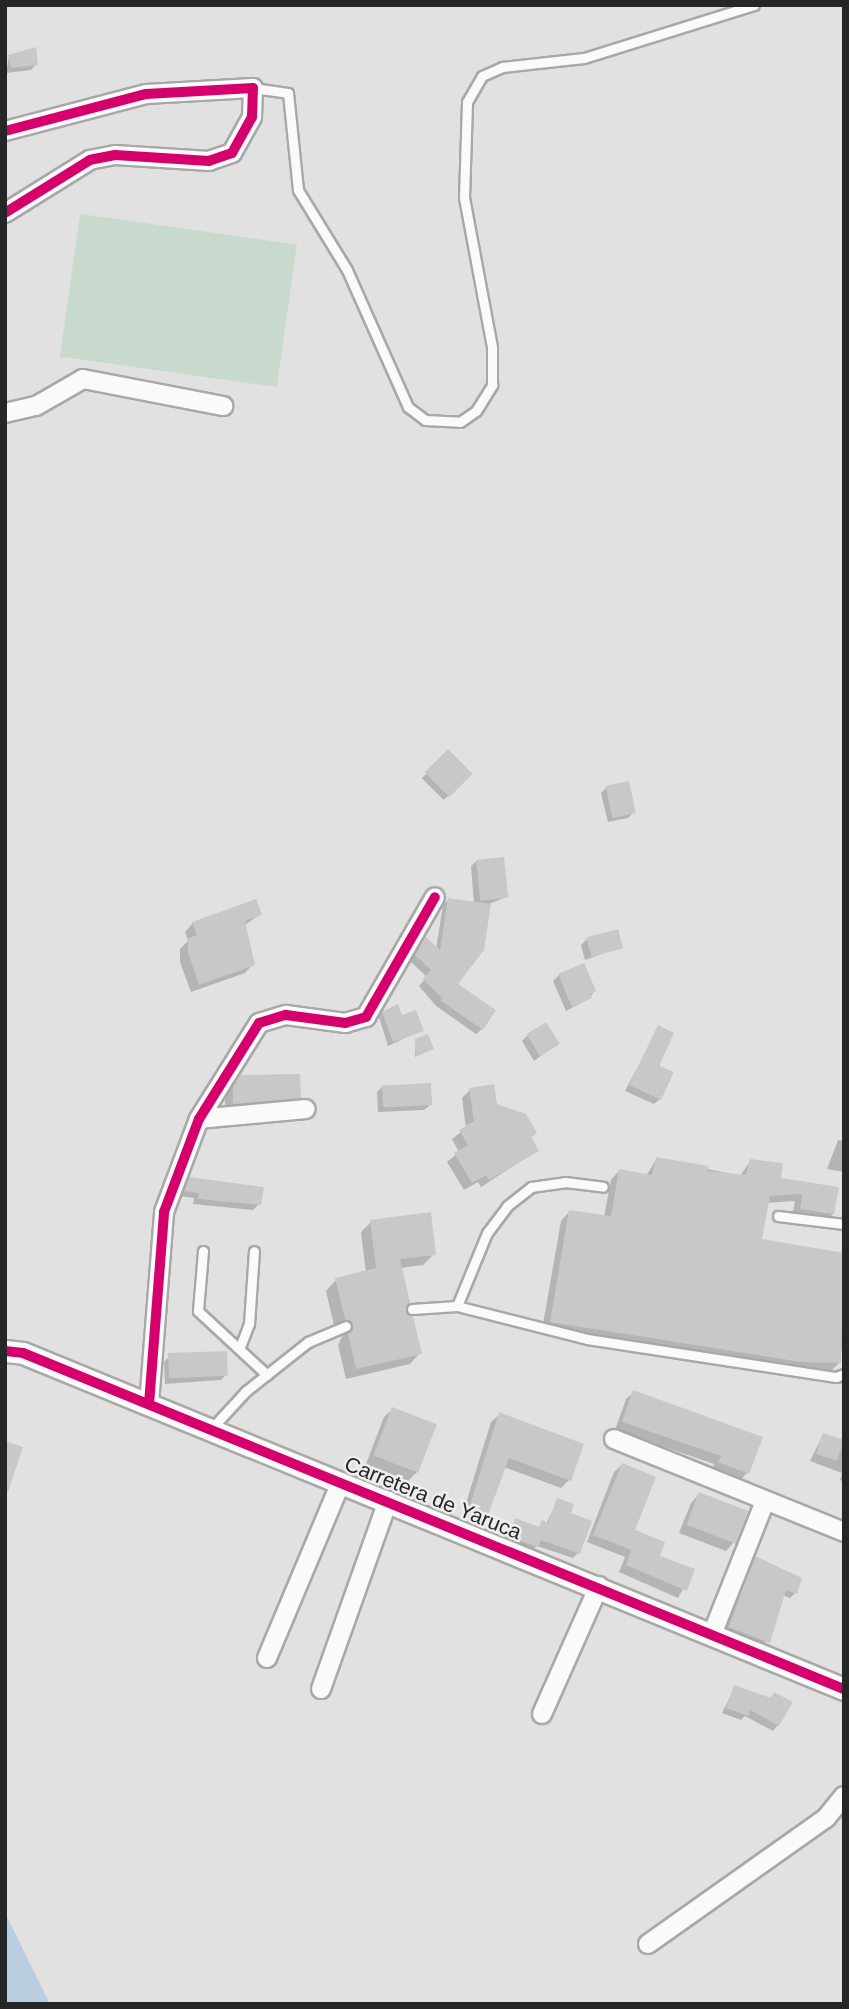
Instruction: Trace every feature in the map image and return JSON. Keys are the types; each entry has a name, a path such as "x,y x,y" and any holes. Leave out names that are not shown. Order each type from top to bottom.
{"street":[{"path":"5,131 146,94 253,88 252,117 232,153 209,161 115,155 90,160 5,213"},
{"path":"5,413 36,406 83,379 223,406"},
{"path":"149,1404 163,1212 199,1119 252,1029 267,1018 286,1016 345,1023 366,1017 435,897"},
{"path":"199,1119 306,1109"},
{"name":"Carretera de Yaruca","path":"5,1351 23,1353 713,1632 844,1689"},
{"path":"614,1439 844,1532"},
{"path":"267,1658 341,1482"},
{"path":"321,1689 388,1501"},
{"path":"713,1632 765,1501"},
{"path":"542,1714 598,1586"},
{"path":"648,1944 826,1818 844,1796"}],"lane":[{"path":"253,88 288,93 298,190 347,270 408,407 425,420 460,422 475,411 492,385 492,347 464,198 467,102 482,75 502,66 584,58 754,5"},
{"path":"457,1306 487,1233 507,1206 531,1187 565,1182 603,1186"},
{"path":"778,1216 844,1224"},
{"path":"203,1251 198,1311 207,1324 240,1347 267,1375"},
{"path":"240,1347 249,1324 254,1251"},
{"path":"412,1309 457,1306 587,1339 836,1377 844,1374"},
{"path":"211,1429 267,1375 309,1342 346,1326"}],"green space":[{"path":"80,214 297,244 277,387 60,357"}],"water":[{"path":"5,1913 47,1998 49,2004 5,2004"}],"building":[{"path":"36,47 38,65 11,68 8,55"},
{"path":"448,749 473,774 449,797 425,772"},
{"path":"629,781 636,813 612,818 606,786"},
{"path":"504,857 508,898 480,901 476,860"},
{"path":"448,898 491,904 484,950 458,984 496,1010 483,1030 440,1000 443,999 423,979 431,970 415,955 426,937 440,950"},
{"path":"256,899 262,915 245,921 255,965 199,985 188,952 188,938 197,935 192,922"},
{"path":"618,929 623,948 591,957 586,938"},
{"path":"584,963 596,991 590,994 592,998 572,1007 558,974"},
{"path":"398,1004 402,1015 416,1010 424,1031 393,1042 382,1012"},
{"path":"546,1022 560,1044 540,1056 526,1034"},
{"path":"658,1025 674,1033 659,1066 674,1072 661,1100 629,1085"},
{"path":"428,1034 434,1049 416,1056 415,1039"},
{"path":"300,1074 301,1098 233,1104 233,1086 240,1075"},
{"path":"431,1083 432,1105 383,1108 382,1086"},
{"path":"494,1084 497,1104 526,1114 537,1133 531,1137 539,1151 489,1180 486,1175 472,1183 454,1153 468,1145 459,1130 474,1121 469,1088"},
{"path":"656,1157 708,1166 707,1171 746,1175 750,1159 783,1163 781,1178 839,1187 834,1214 800,1209 802,1194 770,1196 762,1239 844,1253 841,1363 801,1362 550,1322 569,1210 611,1216 619,1169 652,1175"},
{"path":"189,1177 264,1187 261,1205 198,1199 199,1193 184,1191"},
{"path":"431,1212 436,1255 400,1259 410,1302 405,1310 413,1316 422,1354 356,1369 348,1333 353,1324 345,1319 335,1278 376,1268 370,1220"},
{"path":"227,1351 228,1376 169,1378 168,1353"},
{"path":"633,1390 763,1437 749,1474 718,1462 721,1456 622,1422"},
{"path":"392,1407 437,1424 418,1473 373,1456"},
{"path":"499,1412 584,1444 571,1481 509,1458 488,1515 469,1508"},
{"path":"823,1433 844,1440 837,1461 816,1454"},
{"path":"5,1441 23,1447 8,1492 5,1492"},
{"path":"622,1463 656,1477 635,1530 665,1542 660,1556 695,1569 687,1591 626,1565 631,1550 593,1535"},
{"path":"699,1492 748,1511 736,1544 686,1525"},
{"path":"557,1498 574,1504 571,1513 592,1521 580,1554 541,1540 538,1547 509,1537 515,1518 539,1527 542,1520 548,1523"},
{"path":"755,1556 802,1578 797,1594 786,1590 770,1643 729,1627"},
{"path":"734,1685 771,1698 774,1692 793,1702 779,1726 750,1710 748,1716 726,1708"}],"cycle path":[{"path":"5,131 146,94 253,88 252,117 232,153 209,161 115,155 90,160 5,213"},
{"path":"149,1404 164,1212 199,1119 259,1023 286,1015 345,1023 366,1017 435,897"},
{"path":"5,1351 23,1353 844,1689"}]}
